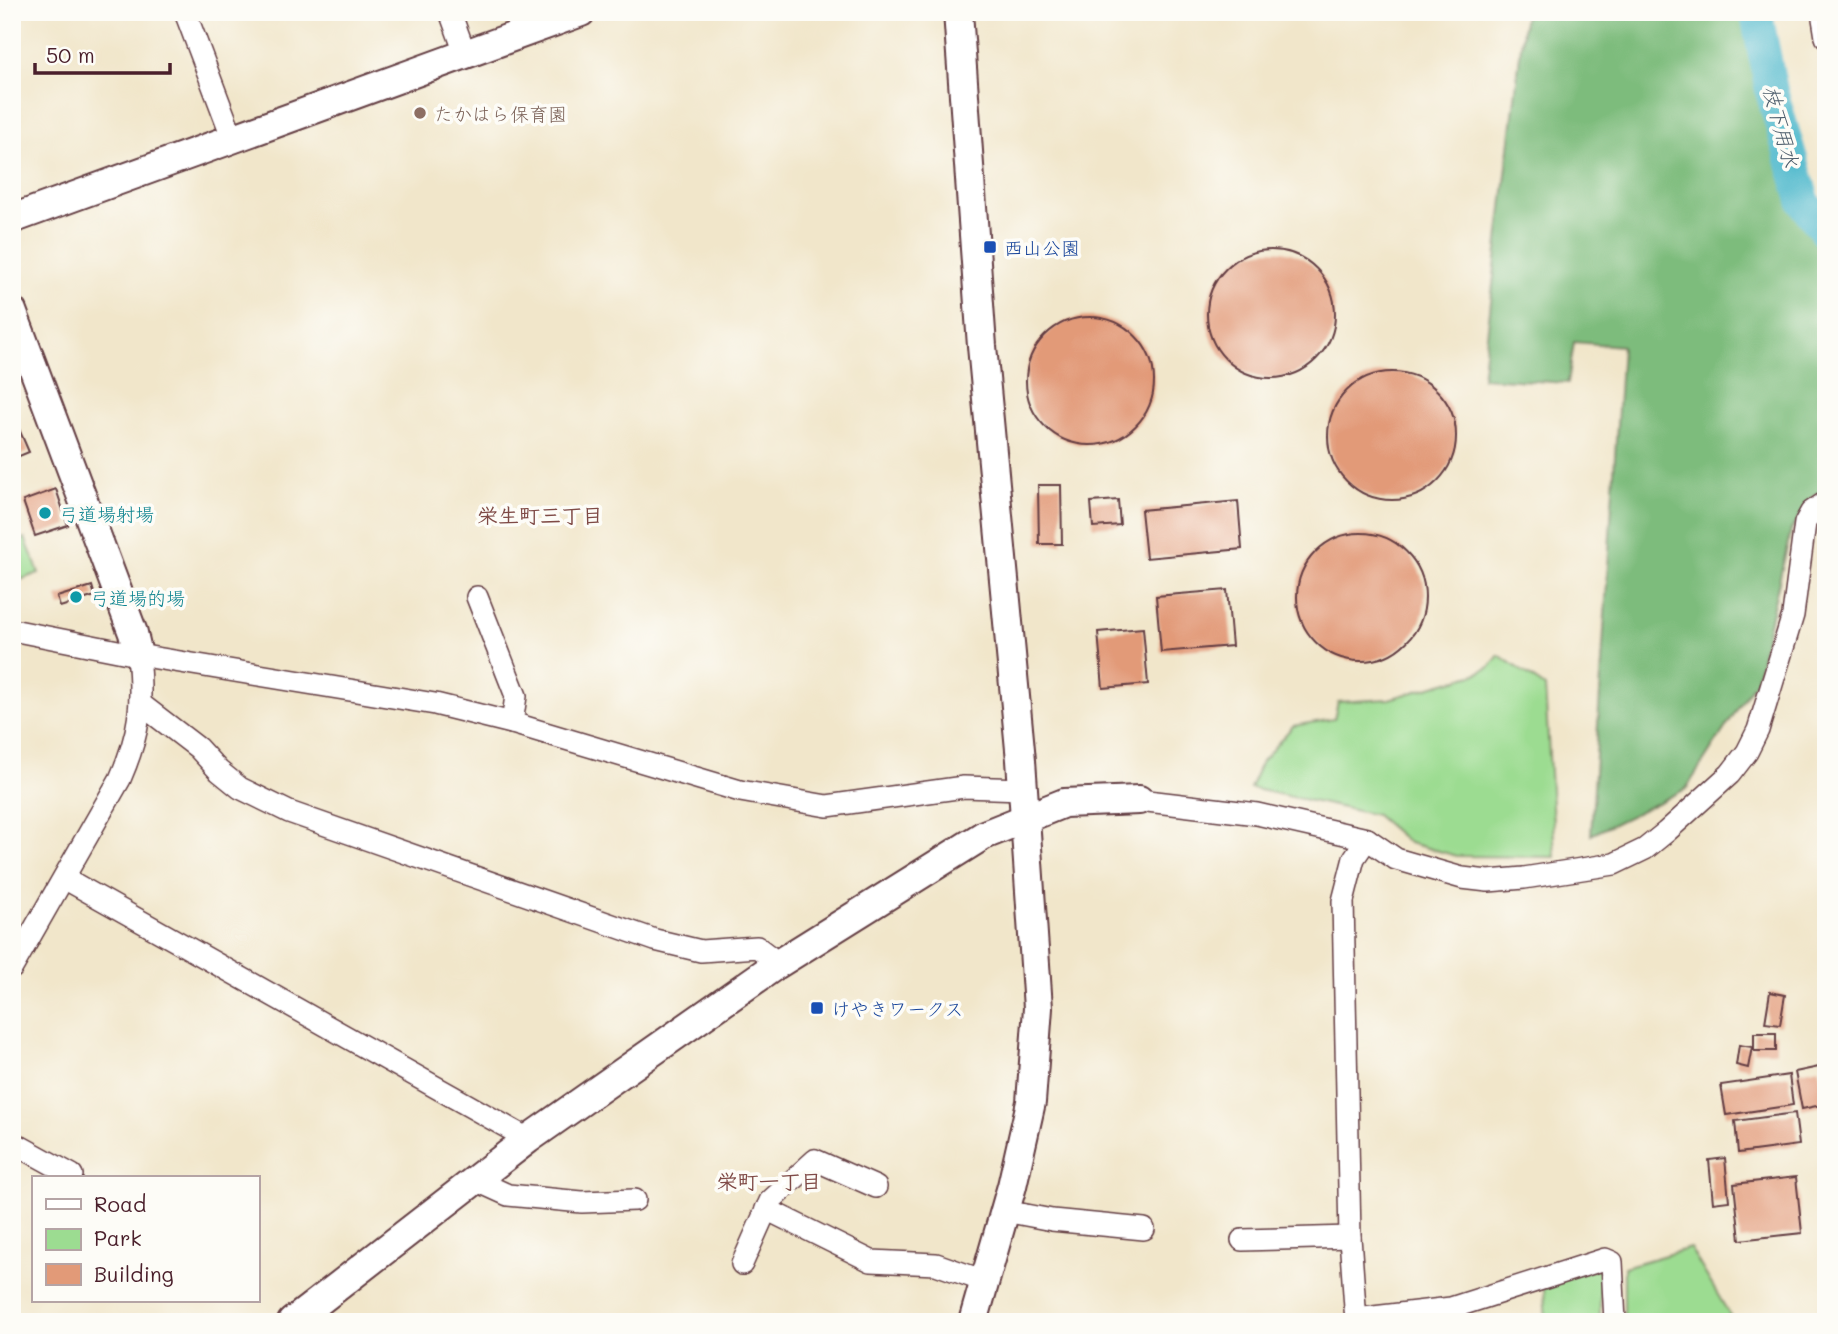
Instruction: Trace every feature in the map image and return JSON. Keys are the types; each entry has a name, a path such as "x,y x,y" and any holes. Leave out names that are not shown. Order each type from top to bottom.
{"street":[{"path":"185,12 233,139"},
{"path":"450,12 466,56"},
{"path":"12,219 581,12"},
{"path":"958,12 982,346 1023,789 1038,1007 1031,1102 1005,1211 973,1322"},
{"path":"1822,12 1826,37"},
{"path":"12,311 133,633 138,656 142,705 133,750 120,779 12,968"},
{"path":"306,1318 528,1139 773,967 984,835 1065,803 1139,800 1257,814 1367,839 1396,859 1462,878 1488,881 1568,873 1614,864 1645,849 1730,774 1747,752 1758,730 1793,615 1805,523 1811,512 1826,502"},
{"path":"478,597 516,696 512,723"},
{"path":"12,630 138,656 435,704 512,723 740,791 827,806 964,787 1023,789"},
{"path":"142,705 198,748 240,789 289,812 655,940 701,951 757,947 769,956 773,967"},
{"path":"1367,839 1353,858 1343,901 1350,1237 1356,1320 1451,1308 1605,1259 1612,1262 1615,1270 1615,1322"},
{"path":"64,878 528,1139"},
{"path":"12,1142 72,1175"},
{"path":"742,1264 770,1201 815,1160 876,1186"},
{"path":"475,1180 508,1195 582,1202 635,1200"},
{"path":"766,1209 871,1261 936,1264 984,1281"},
{"path":"1005,1211 1052,1220 1144,1229"},
{"path":"1241,1240 1350,1237"}],"green space":[{"path":"1525,12 1754,12 1759,93 1826,217 1826,490 1813,496 1791,530 1756,680 1686,789 1591,835 1622,346 1574,342 1568,383 1482,378"},
{"path":"25,538 39,573 12,583 12,543"},
{"path":"1499,655 1545,687 1555,857 1457,856 1409,843 1376,815 1250,788 1262,761 1293,726 1334,719 1338,702 1389,699 1476,674 1490,667"},
{"path":"1690,1248 1734,1322 1624,1322 1624,1267"},
{"path":"1600,1269 1600,1322 1546,1322 1543,1276"}],"building":[{"path":"1271,250 1295,255 1316,269 1330,290 1335,314 1330,338 1316,359 1295,373 1271,378 1247,373 1226,359 1212,338 1207,314 1212,290 1226,269 1247,255"},
{"path":"1090,317 1114,322 1135,336 1149,357 1154,381 1149,405 1135,426 1114,440 1090,445 1066,440 1045,426 1031,405 1026,381 1031,357 1045,336 1066,322"},
{"path":"1392,372 1416,377 1437,391 1451,412 1456,436 1451,460 1437,481 1416,495 1392,500 1368,495 1347,481 1333,460 1328,436 1333,412 1347,391 1368,377"},
{"path":"12,413 29,452 12,459"},
{"path":"1038,485 1061,485 1062,544 1039,544"},
{"name":"弓道場射場","path":"56,489 68,525 35,536 23,501"},
{"path":"1118,500 1120,525 1093,527 1091,502"},
{"path":"1238,501 1242,549 1146,558 1141,510"},
{"path":"1361,533 1385,538 1406,552 1420,573 1425,597 1420,621 1406,642 1385,656 1361,661 1337,656 1316,642 1302,621 1297,597 1302,573 1316,552 1337,538"},
{"name":"弓道場的場","path":"92,586 95,596 60,607 57,597"},
{"path":"1227,590 1232,646 1161,652 1156,596"},
{"path":"1143,628 1148,684 1103,688 1098,632"},
{"path":"1770,992 1785,995 1780,1025 1765,1023"},
{"path":"1754,1033 1776,1033 1776,1051 1754,1051"},
{"path":"1739,1045 1752,1047 1748,1068 1736,1065"},
{"path":"1819,1067 1826,1104 1802,1109 1795,1072"},
{"path":"1789,1075 1793,1105 1726,1115 1721,1085"},
{"path":"1795,1113 1799,1145 1738,1153 1735,1121"},
{"path":"1725,1158 1729,1201 1713,1203 1709,1160"},
{"path":"1796,1177 1802,1233 1740,1240 1734,1184"}],"waterway":[{"name":"枝下用水","path":"1756,12 1772,93 1804,202 1826,232"}],"place":[{"name":"たかはら保育園","path":"420,113"},
{"name":"西山公園","path":"990,247"},
{"name":"弓道場射場","path":"45,513"},
{"name":"弓道場的場","path":"76,597"},
{"name":"けやきワークス","path":"817,1008"}],"district":[{"name":"栄生町三丁目","path":"540,514"},
{"name":"栄町一丁目","path":"769,1180"}]}
